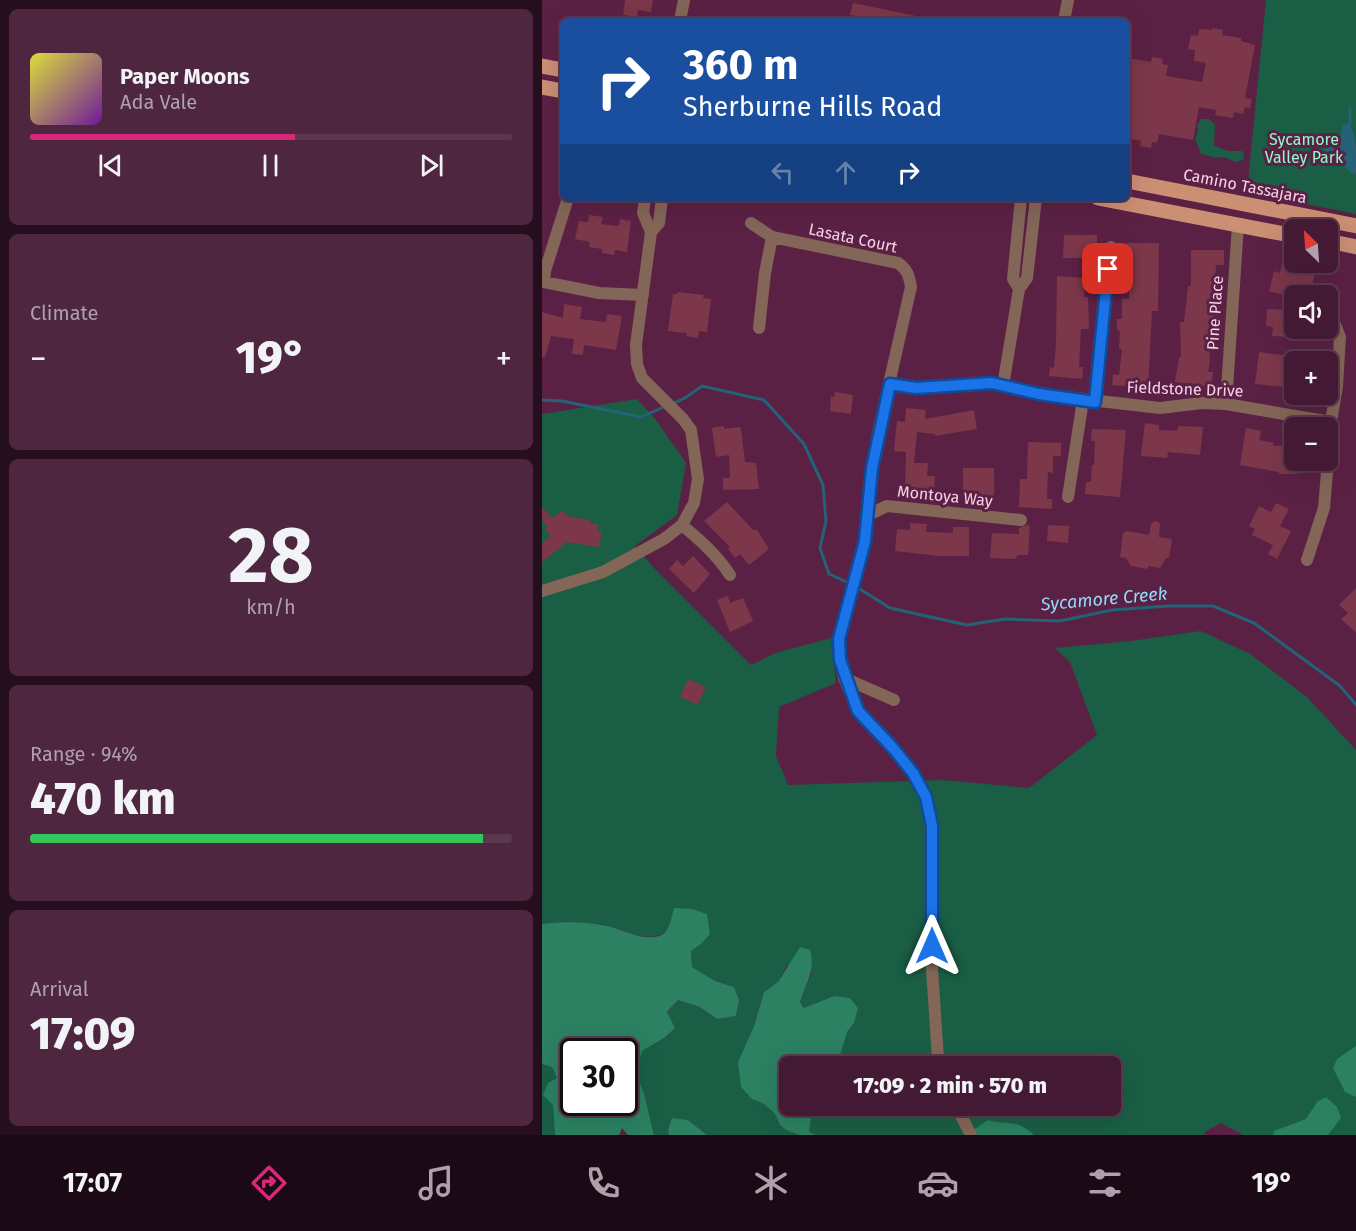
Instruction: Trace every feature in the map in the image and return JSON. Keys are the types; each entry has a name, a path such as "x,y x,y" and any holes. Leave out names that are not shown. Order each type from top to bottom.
{"main road":[{"path":"542,66 560,69"},
{"path":"542,87 560,90"},
{"name":"Camino Tassajara","path":"1130,182 1356,226"},
{"path":"1114,201 1284,234"},
{"path":"1338,244 1356,247"}],"street":[{"path":"681,18 684,0"},
{"path":"1065,18 1068,0"},
{"path":"567,201 545,271 544,282 599,293 643,295"},
{"path":"542,591 603,572 664,539 682,525 694,503 698,479 690,430 683,419 647,384 637,364 636,355 651,232 643,213 645,201"},
{"path":"651,232 659,223 662,201"},
{"path":"1019,289 1013,279 1021,201"},
{"path":"1003,386 1019,289 1027,279 1036,201"},
{"name":"Lasata Court","path":"752,223 772,237 898,263 905,268 909,274 911,287 890,384"},
{"name":"Pine Place","path":"1226,404 1238,225"},
{"path":"759,328 765,273 772,237"},
{"path":"1068,497 1089,401 1110,246"},
{"path":"1332,417 1337,386 1340,337 1338,332"},
{"name":"Fieldstone Drive","path":"890,384 916,388 992,383 1039,394 1089,401 1160,408 1226,404 1302,417"},
{"path":"890,384 872,468 865,541 839,639 840,660 844,678 858,711 913,773 926,797 932,826 932,969 938,1056"},
{"path":"1307,560 1324,508 1327,471"},
{"name":"Montoya Way","path":"868,515 887,506 1021,520"},
{"path":"682,525 708,547 730,575"},
{"path":"844,678 894,700"},
{"path":"961,1116 971,1135"}],"green space":[{"name":"Sycamore Valley Park","path":"1266,0 1356,0 1356,214 1247,192"},
{"path":"1201,119 1209,119 1215,125 1214,145 1227,151 1242,151 1243,160 1236,162 1224,157 1216,158 1201,154 1195,139 1198,131 1197,125"},
{"path":"637,399 656,420 686,463 677,515 635,546 751,665 775,653 831,638 836,683 779,707 776,756 788,785 943,780 1029,788 1097,735 1070,662 1055,648 1131,641 1201,631 1250,654 1307,697 1356,750 1356,1135 1277,1135 1274,1131 1273,1135 1243,1135 1221,1123 1206,1131 1204,1135 1034,1135 1017,1124 988,1121 966,1135 815,1135 809,1131 812,1116 1121,1116 1121,1056 840,1056 847,1032 854,1023 834,996 805,1008 800,1002 812,972 787,965 778,982 764,992 754,1026 738,1062 752,1099 764,1104 775,1114 780,1125 786,1130 799,1135 707,1135 688,1120 668,1130 669,1135 654,1135 638,1078 638,1066 642,1051 664,1038 667,1013 678,1000 700,1007 717,1019 736,1016 739,1000 734,987 715,981 692,968 691,950 701,944 668,930 660,935 644,937 604,925 565,922 542,924 542,414"},
{"path":"674,908 692,909 707,914 710,934 691,951 692,967 715,981 734,987 739,1000 736,1016 717,1019 700,1007 678,1000 667,1012 675,1028 664,1038 642,1051 638,1066 638,1038 560,1038 560,1116 638,1116 638,1078 654,1135 628,1135 622,1128 619,1135 555,1135 553,1105 543,1095 548,1083 557,1078 552,1067 542,1064 542,924 567,922 608,926 646,937 663,934 670,925"},
{"path":"800,947 810,950 812,964 810,976 800,1002 804,1008 834,996 850,998 858,1008 854,1023 847,1032 840,1056 779,1056 779,1116 812,1116 809,1131 815,1135 799,1135 786,1130 780,1125 775,1114 764,1104 752,1099 741,1087 738,1062 754,1026 764,992 778,982"},
{"path":"1356,1046 1357,1097 1345,1092 1333,1068 1337,1059"},
{"path":"542,1064 552,1067 557,1078 549,1099 553,1105 555,1135 542,1135"},
{"path":"1326,1097 1337,1107 1341,1118 1328,1135 1273,1135 1274,1131 1306,1119 1317,1102"},
{"path":"672,1118 688,1120 707,1135 669,1135 668,1130"},
{"path":"988,1120 1017,1124 1034,1135 966,1135"}],"water":[{"path":"1348,124 1355,139 1356,174 1350,172 1339,161 1322,160 1319,154 1339,140 1343,125"}],"building":[{"path":"625,0 653,0 651,12 638,10 637,17 623,15"},
{"path":"853,3 921,17 866,18 850,15"},
{"path":"1212,28 1223,30 1222,35 1241,38 1241,41 1255,45 1245,98 1252,99 1250,108 1245,107 1243,114 1234,112 1233,118 1215,115 1216,110 1199,107 1193,140 1159,134 1157,143 1152,142 1151,148 1140,146 1141,141 1130,139 1130,58 1151,62 1152,57 1163,59 1162,64 1168,65 1166,76 1202,82 1206,63 1194,61 1195,50 1188,49 1191,35 1198,36 1199,29 1212,30"},
{"path":"589,215 603,217 601,224 619,226 620,219 631,221 627,252 615,250 614,255 602,253 602,249 589,247 590,242 575,239 579,221 588,222"},
{"path":"1064,235 1097,235 1097,251 1092,251 1092,258 1063,258"},
{"path":"1126,243 1159,243 1158,311 1152,311 1148,388 1112,385 1113,374 1119,375 1122,349 1119,349 1120,331 1117,330 1117,319 1122,319 1122,299 1129,299 1129,254 1126,254"},
{"path":"1191,250 1224,250 1224,265 1216,265 1214,301 1219,301 1217,315 1215,315 1216,334 1208,335 1210,361 1208,372 1213,372 1211,387 1175,382 1179,357 1181,357 1180,322 1184,322 1188,286 1191,286"},
{"path":"1282,264 1284,264 1284,273 1315,273 1312,285 1284,285 1284,295 1269,291 1274,271 1280,273"},
{"path":"1057,276 1085,278 1084,297 1088,297 1089,329 1081,329 1079,367 1083,367 1082,379 1049,376 1050,367 1054,368 1056,343"},
{"path":"678,292 704,295 703,298 711,299 707,332 699,331 698,338 686,336 687,333 668,331 673,294"},
{"path":"564,304 582,307 580,319 606,322 607,314 622,316 616,350 584,345 583,355 572,354 574,339 551,336 545,357 542,357 542,312 563,318"},
{"path":"1267,309 1284,310 1284,337 1272,336 1273,327 1266,326"},
{"path":"1259,352 1283,355 1284,387 1255,384"},
{"path":"835,392 853,395 851,414 830,411 831,396 834,397"},
{"path":"906,408 926,410 925,419 974,410 977,429 935,436 935,434 917,432 914,463 928,463 927,476 935,476 934,493 905,492 906,452 894,451 897,421 905,422"},
{"path":"1145,423 1159,425 1159,430 1177,431 1178,426 1203,427 1200,455 1168,452 1167,458 1141,456"},
{"path":"724,426 724,429 740,427 745,462 756,463 759,489 723,490 723,478 730,478 729,455 716,457 712,428"},
{"path":"1246,428 1261,431 1259,440 1274,443 1273,446 1284,446 1284,471 1297,471 1297,474 1279,474 1279,472 1240,465"},
{"path":"1092,429 1126,430 1120,497 1085,494 1086,482 1091,482 1092,465 1094,465 1095,441 1091,441"},
{"path":"1028,442 1061,443 1061,456 1053,456 1053,473 1048,472 1047,499 1052,499 1052,509 1019,507 1020,479 1027,479"},
{"path":"963,468 994,468 994,499 963,499"},
{"path":"727,502 753,530 757,530 769,549 749,565 740,554 735,558 728,549 730,547 704,521"},
{"path":"1276,503 1289,509 1280,526 1291,531 1277,559 1268,554 1273,545 1252,535 1255,529 1249,526 1259,506 1271,512"},
{"path":"542,507 552,518 561,511 571,517 598,524 598,531 602,531 599,547 567,542 542,562 542,543 551,536 542,520"},
{"path":"1154,521 1159,522 1160,525 1159,537 1172,539 1169,558 1166,558 1160,568 1148,566 1148,569 1131,566 1126,558 1120,557 1123,533 1127,531 1149,535 1151,524"},
{"path":"910,523 927,524 926,532 953,533 953,527 969,527 969,556 939,556 895,551 897,529 910,530"},
{"path":"1048,525 1069,526 1068,543 1047,541"},
{"path":"1030,526 1028,555 1017,555 1016,559 990,558 992,533 1019,534 1019,528"},
{"path":"693,556 710,574 694,593 669,569 677,560 683,566"},
{"path":"1357,587 1357,633 1341,619 1348,613 1339,605"},
{"path":"728,596 730,603 743,598 753,621 730,632 717,600"},
{"path":"688,679 706,687 698,705 680,697"}],"waterway":[{"path":"1350,109 1350,124"},
{"name":"Sycamore Creek","path":"672,404 702,386 764,400 804,444 823,485 826,521 820,548 829,574 849,583"},
{"name":"Sycamore Creek","path":"542,400 562,401 641,417 666,406"},
{"name":"Sycamore Creek","path":"855,586 890,608 967,625 1005,619 1060,621 1112,610 1213,606 1254,623 1340,686 1357,706"}],"route":[{"path":"932,946 932,826 926,797 913,773 858,711 844,678 840,660 839,639 865,541 872,468 890,384 916,388 992,383 1039,394 1095,402 1108,269"}]}
